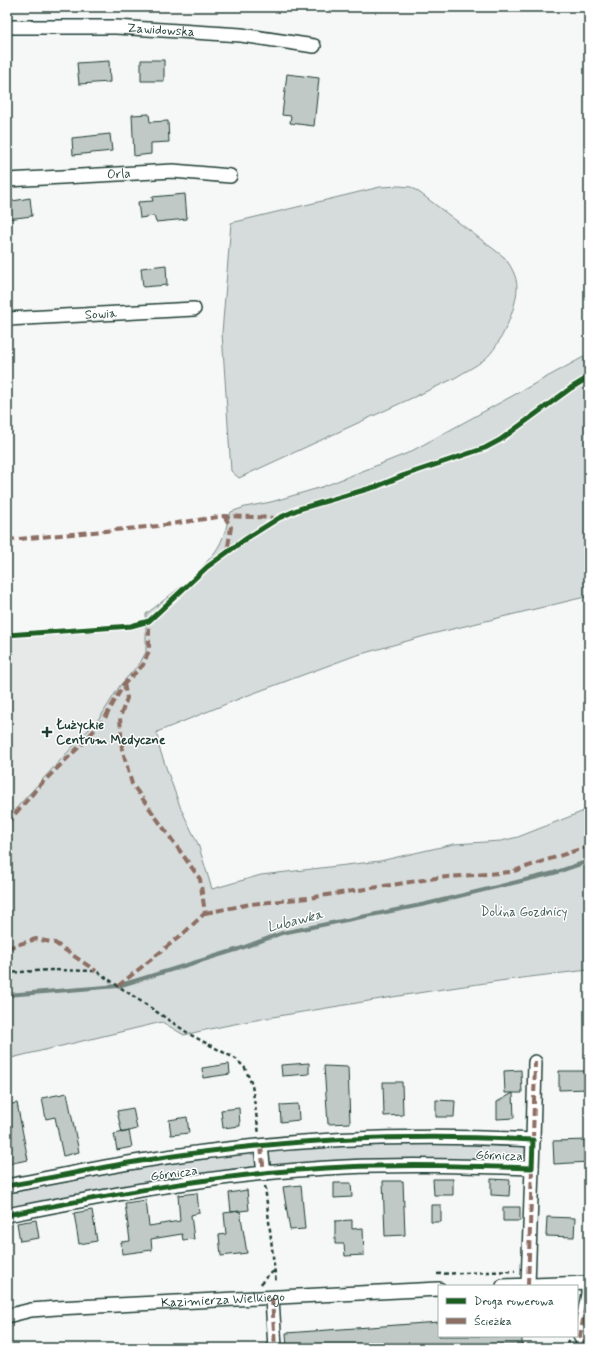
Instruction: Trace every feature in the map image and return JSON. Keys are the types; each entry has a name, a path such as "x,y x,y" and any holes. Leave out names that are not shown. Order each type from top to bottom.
{"street":[{"name":"Zawidowska","path":"7,27 116,27 241,35 314,46"},
{"name":"Orla","path":"7,180 173,171 230,176"},
{"name":"Sowia","path":"7,318 194,309"},
{"name":"Górnicza","path":"528,1285 535,1062"},
{"name":"Górnicza","path":"7,1186 141,1161 261,1146 388,1139 464,1138 533,1140"},
{"path":"261,1146 264,1174"},
{"name":"Górnicza","path":"7,1215 95,1197 182,1183 264,1174 352,1167 459,1166 532,1168"},
{"path":"528,1285 588,1283 588,1294 580,1336 587,1348"},
{"name":"Kazimierza Wielkiego","path":"7,1316 30,1310 57,1308 438,1289"},
{"path":"272,1298 275,1348"}],"path":[{"path":"7,973 51,970 96,971 191,1035 236,1059 245,1068 252,1085 261,1146"},
{"path":"264,1174 276,1284"},
{"path":"261,1284 264,1279 275,1270"}],"shaded area":[{"name":"Łużyckie Centrum Medyczne","path":"146,625 146,652 140,663 121,684 101,716 7,818 7,639 132,629"}],"green space":[{"path":"380,187 411,187 420,193 504,257 509,264 516,279 517,288 511,316 502,336 491,353 485,359 453,379 239,478 231,471 222,333 231,223"},
{"name":"Dolina Gozdnicy","path":"589,354 589,596 432,634 354,656 246,696 157,732 159,747 168,773 181,809 198,844 212,889 261,875 380,861 454,844 501,841 518,837 589,809 589,970 497,981 406,995 264,1018 184,1035 162,1022 7,1059 7,818 101,716 121,684 140,663 146,652 146,614 186,582 214,553 222,540 231,512 322,487 408,453"},
{"path":"435,1142 525,1146 526,1159 523,1162 270,1166 268,1164 269,1151 314,1146"},
{"path":"255,1152 258,1163 257,1168 7,1209 7,1191 135,1167"}],"building":[{"path":"141,60 164,60 164,81 141,81"},
{"path":"109,61 110,82 79,84 77,63"},
{"path":"287,74 319,78 314,126 290,123 291,116 282,115"},
{"path":"149,114 150,122 168,121 169,142 151,143 151,154 134,156 132,115"},
{"path":"110,134 112,151 73,155 72,138"},
{"path":"185,194 187,219 156,222 154,216 140,218 138,202 153,201 152,197"},
{"path":"30,198 32,216 7,219 7,202"},
{"path":"166,265 167,285 143,287 141,268"},
{"path":"309,1063 309,1074 282,1076 281,1065"},
{"path":"229,1064 230,1074 203,1078 202,1068"},
{"path":"324,1066 348,1067 350,1123 328,1124"},
{"path":"521,1070 522,1093 505,1093 504,1071"},
{"path":"559,1071 589,1071 589,1089 559,1090"},
{"path":"383,1082 402,1082 403,1115 384,1116"},
{"path":"67,1093 79,1152 63,1156 55,1117 46,1119 42,1098"},
{"path":"513,1093 514,1118 497,1119 497,1102"},
{"path":"436,1100 455,1101 454,1117 436,1117"},
{"path":"17,1103 28,1160 7,1164 7,1105"},
{"path":"298,1104 299,1120 281,1122 280,1105"},
{"path":"133,1108 137,1129 122,1133 117,1111"},
{"path":"239,1108 240,1126 223,1128 221,1110"},
{"path":"187,1117 189,1133 171,1135 169,1120"},
{"path":"129,1131 132,1147 117,1150 114,1134"},
{"path":"589,1140 589,1162 554,1164 553,1141"},
{"path":"433,1179 453,1179 453,1195 434,1195"},
{"path":"491,1179 510,1180 509,1196 491,1195"},
{"path":"383,1181 403,1181 405,1235 385,1236"},
{"path":"334,1183 351,1183 352,1197 334,1198"},
{"path":"301,1185 305,1229 290,1230 283,1187"},
{"path":"247,1190 249,1210 231,1212 229,1193"},
{"path":"197,1193 199,1213 191,1215 194,1239 183,1240 182,1234 151,1239 152,1250 122,1254 121,1242 130,1241 125,1203 146,1200 149,1226 180,1221 178,1195"},
{"path":"431,1205 441,1205 441,1222 431,1222"},
{"path":"503,1207 520,1207 520,1221 503,1221"},
{"path":"92,1210 97,1241 79,1244 74,1213"},
{"path":"240,1211 247,1253 221,1256 219,1235 226,1234 224,1213"},
{"path":"547,1217 575,1218 574,1237 546,1236"},
{"path":"36,1220 39,1238 20,1241 17,1223"},
{"path":"352,1220 352,1229 363,1228 364,1255 345,1256 344,1244 335,1244 335,1221"},
{"path":"438,1322 438,1337 522,1337 522,1345 471,1348 287,1348 286,1333"}],"waterway":[{"name":"Lubawka","path":"7,995 118,986 239,949 282,933 426,904 554,873 589,861"}],"marked path":[{"path":"224,516 231,527 227,553"},
{"path":"7,540 158,526 224,516 278,518"},
{"path":"7,823 43,782 82,744 105,718 124,684 143,665 149,651 149,621"},
{"path":"118,986 184,933 205,913 200,879 132,784 122,749 120,717 127,698 124,684"},
{"path":"205,913 251,904 308,898 436,878 511,872 589,846"},
{"path":"7,948 36,939 55,943 96,971"},
{"path":"533,1140 535,1062"},
{"path":"261,1146 264,1174"},
{"path":"528,1285 532,1168"},
{"path":"587,1348 580,1336 588,1294 588,1283"},
{"path":"272,1298 275,1348"}],"cycle path":[{"path":"7,635 131,626 149,621 207,567 247,538 279,518 299,509 378,486 402,476 485,448 500,440 571,388 589,377"},
{"path":"7,1186 141,1161 287,1143 435,1137 533,1140 532,1168 392,1166 302,1170 217,1179 133,1191 7,1215"}],"place":[{"name":"Łużyckie Centrum Medyczne","path":"47,732"}]}
